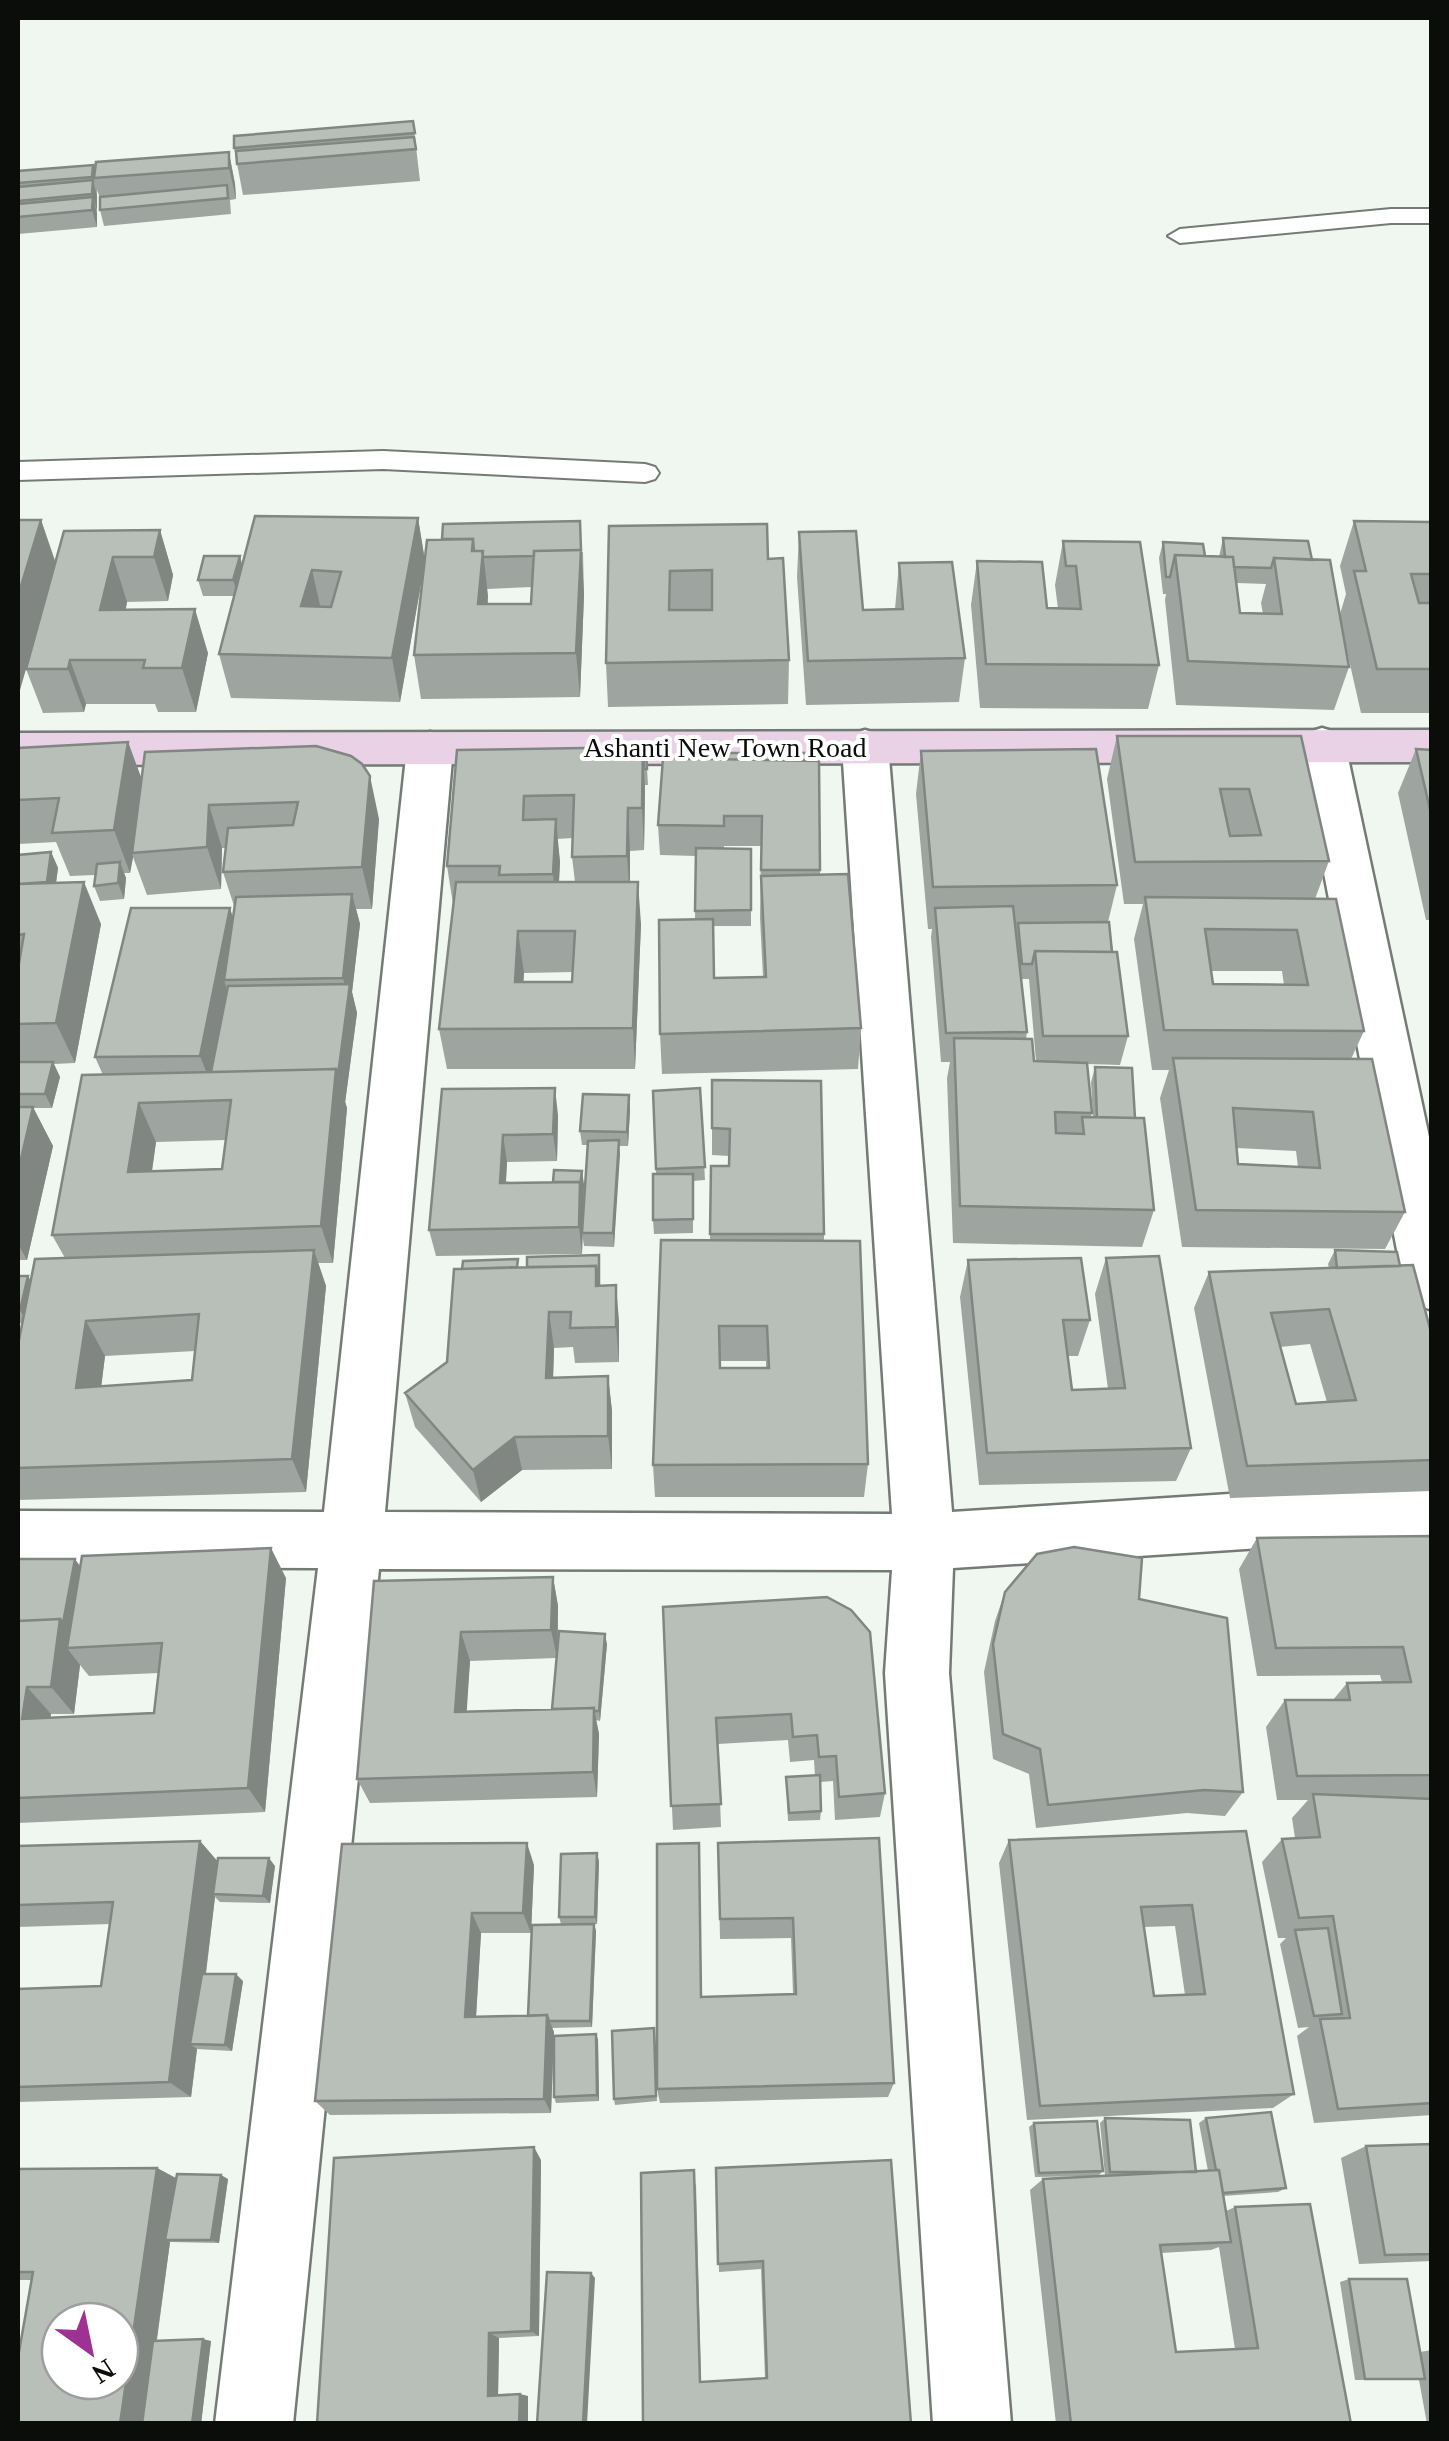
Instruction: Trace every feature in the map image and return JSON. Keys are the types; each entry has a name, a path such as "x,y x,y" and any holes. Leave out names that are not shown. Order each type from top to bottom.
{"street":[{"path":"1322,744 1432,1286"},
{"path":"866,746 924,1542 917,1672 972,2424"},
{"name":"Ashanti New Town Road","path":"18,749 1432,746"},
{"path":"254,2424 352,1539 430,748"},
{"path":"18,1540 924,1542 1432,1508"}],"lane":[{"path":"1180,236 1391,216 1432,216"},
{"path":"18,471 383,460 644,473"}],"building":[{"path":"413,121 415,133 234,148 234,136"},
{"path":"414,137 416,149 237,164 236,151"},
{"path":"229,152 229,168 94,178 96,162"},
{"path":"93,165 92,177 18,183 18,171"},
{"path":"93,180 92,194 18,201 18,187"},
{"path":"227,185 228,198 100,210 100,197"},
{"path":"93,197 92,210 18,217 18,204"},
{"path":"255,516 418,518 392,658 219,654","holes":["312,570 341,572 331,607 301,606"]},
{"path":"18,520 41,520 18,596"},
{"path":"580,521 581,550 483,557 482,551 474,551 473,539 442,539 443,524"},
{"path":"1354,521 1430,522 1432,574 1411,574 1419,603 1432,603 1432,669 1377,669 1354,571 1366,571"},
{"path":"767,524 768,559 783,558 789,660 606,663 609,526","holes":["712,570 712,610 669,610 670,571"]},
{"path":"160,530 154,557 113,557 100,610 195,609 182,668 143,668 145,660 70,660 68,669 26,669 64,531"},
{"path":"856,531 863,610 903,609 899,563 952,562 965,658 808,661 799,532"},
{"path":"1223,538 1308,541 1312,560 1274,558 1271,568 1234,567 1233,557 1225,557"},
{"path":"473,539 472,551 483,551 478,604 531,604 534,551 581,550 576,653 414,655 427,540"},
{"path":"1063,541 1140,542 1159,665 986,664 977,561 1042,562 1047,608 1081,609 1076,566 1066,566"},
{"path":"1163,542 1203,544 1205,556 1175,555 1170,577 1166,577"},
{"path":"1175,555 1233,557 1240,613 1282,614 1274,558 1330,560 1349,667 1188,661"},
{"path":"204,556 240,556 233,580 198,580"},
{"path":"1117,736 1301,736 1329,861 1135,862","holes":["1220,789 1249,789 1261,835 1230,836"]},
{"path":"128,742 114,830 52,833 59,798 18,800 18,748"},
{"path":"316,746 351,756 370,776 362,867 223,872 228,828 293,825 298,802 209,805 207,847 132,853 145,752"},
{"path":"643,747 642,808 628,808 627,856 572,857 574,795 524,796 523,820 556,819 553,874 499,875 500,866 447,866 457,750"},
{"path":"1096,749 1117,885 933,887 921,751"},
{"path":"1416,749 1432,750 1432,818"},
{"path":"712,751 712,759 689,759 689,752"},
{"path":"784,752 804,753 804,760 784,760"},
{"path":"721,753 744,753 744,760 721,759"},
{"path":"754,753 777,753 777,760 754,760"},
{"path":"663,758 819,761 820,870 761,870 762,816 724,816 724,826 658,825"},
{"path":"696,848 751,849 751,910 695,911"},
{"path":"51,852 47,882 18,884 18,855"},
{"path":"120,862 118,883 94,886 97,864"},
{"path":"848,874 861,1028 660,1034 659,920 713,919 714,978 766,977 761,876"},
{"path":"84,882 56,1023 18,1024 18,969 24,934 18,935 18,884"},
{"path":"456,882 638,882 633,1028 439,1029","holes":["518,931 575,931 572,982 515,982"]},
{"path":"352,894 343,978 224,980 236,897"},
{"path":"1145,897 1336,899 1364,1031 1164,1030","holes":["1205,929 1297,930 1308,985 1213,984"]},
{"path":"1013,906 1027,1032 946,1033 935,908"},
{"path":"131,908 230,908 200,1056 95,1057"},
{"path":"1109,922 1112,952 1035,951 1032,964 1022,964 1018,923"},
{"path":"1035,951 1117,952 1128,1036 1043,1036"},
{"path":"350,984 338,1075 336,1069 211,1072 228,986"},
{"path":"954,1038 1032,1039 1034,1061 1087,1063 1092,1113 1055,1112 1056,1133 1084,1134 1082,1117 1144,1118 1154,1210 960,1206"},
{"path":"1173,1058 1372,1059 1405,1212 1196,1210","holes":["1233,1108 1313,1112 1320,1168 1238,1164"]},
{"path":"18,1062 53,1062 45,1094 18,1094"},
{"path":"1095,1067 1132,1068 1135,1118 1097,1117"},
{"path":"336,1069 321,1226 52,1235 82,1075","holes":["231,1100 222,1169 128,1172 139,1103"]},
{"path":"712,1080 821,1081 824,1234 710,1234 711,1166 729,1166 730,1129 712,1128"},
{"path":"555,1088 553,1134 503,1135 500,1183 580,1182 579,1227 429,1230 442,1089"},
{"path":"700,1088 705,1167 656,1169 653,1091"},
{"path":"583,1094 629,1095 627,1132 580,1131"},
{"path":"18,1107 33,1107 18,1172"},
{"path":"619,1140 613,1233 582,1233 588,1141"},
{"path":"554,1170 582,1171 580,1186 580,1182 553,1182"},
{"path":"653,1174 693,1174 693,1219 653,1220"},
{"path":"661,1240 860,1241 868,1464 653,1465","holes":["719,1326 767,1326 769,1368 720,1368"]},
{"path":"314,1250 292,1459 18,1468 18,1345 35,1259","holes":["199,1314 192,1380 76,1388 86,1321"]},
{"path":"1335,1250 1397,1252 1400,1266 1337,1268"},
{"path":"599,1255 599,1286 596,1266 527,1267 527,1257"},
{"path":"1159,1256 1191,1448 987,1453 968,1260 1081,1258 1090,1320 1063,1320 1072,1390 1125,1388 1106,1258"},
{"path":"518,1259 517,1267 462,1269 463,1261"},
{"path":"1413,1265 1432,1336 1432,1460 1247,1466 1209,1272","holes":["1329,1309 1356,1400 1296,1404 1271,1313"]},
{"path":"596,1266 596,1286 616,1285 616,1327 570,1328 571,1312 549,1312 546,1378 608,1376 608,1436 515,1437 473,1470 405,1393 447,1362 454,1269"},
{"path":"18,1276 28,1276 20,1310 18,1310"},
{"path":"1432,1536 1432,1775 1297,1776 1285,1700 1350,1700 1347,1683 1411,1682 1403,1647 1276,1648 1257,1538"},
{"path":"1074,1547 1142,1558 1139,1599 1227,1618 1243,1792 1204,1790 1048,1805 1040,1749 1003,1734 993,1644 1005,1592 1037,1554"},
{"path":"271,1548 248,1788 18,1798 18,1621 60,1619 51,1687 27,1687 22,1719 154,1713 162,1643 67,1648 82,1556"},
{"path":"18,1559 75,1559 63,1623 60,1619 18,1621"},
{"path":"553,1577 551,1630 461,1632 455,1712 594,1708 593,1772 357,1779 374,1581"},
{"path":"827,1597 851,1610 870,1632 885,1793 839,1797 836,1756 819,1757 817,1735 793,1737 791,1714 716,1718 721,1804 671,1806 663,1607"},
{"path":"559,1631 605,1634 599,1711 552,1709"},
{"path":"820,1775 821,1811 789,1813 786,1777"},
{"path":"1313,1794 1432,1799 1432,2103 1338,2109 1320,2019 1350,2018 1333,1916 1299,1918 1282,1839 1320,1837"},
{"path":"1246,1831 1294,2094 1040,2106 1009,1840","holes":["1192,1905 1205,1994 1154,1996 1141,1907"]},
{"path":"879,1838 894,2083 657,2089 657,1844 699,1843 701,1997 796,1994 793,1918 720,1919 718,1843"},
{"path":"200,1841 169,2082 18,2087 18,1989 101,1986 113,1902 18,1905 18,1846"},
{"path":"527,1843 523,1913 472,1913 465,2017 547,2015 544,2099 315,2101 342,1844"},
{"path":"597,1853 595,1917 559,1917 561,1854"},
{"path":"218,1858 269,1858 263,1896 213,1894"},
{"path":"594,1924 590,2021 549,2021 547,2015 528,2016 532,1925"},
{"path":"1328,1928 1342,2014 1314,2016 1295,1930"},
{"path":"202,1974 236,1974 225,2045 190,2044"},
{"path":"654,2028 656,2096 614,2099 612,2031"},
{"path":"596,2034 597,2095 554,2097 554,2036"},
{"path":"1271,2112 1286,2188 1223,2193 1206,2118"},
{"path":"1105,2118 1190,2120 1196,2172 1110,2172"},
{"path":"1097,2121 1103,2171 1039,2173 1034,2123"},
{"path":"1432,2144 1432,2254 1385,2255 1366,2146"},
{"path":"534,2147 531,2331 489,2333 488,2396 520,2394 519,2424 317,2424 334,2158"},
{"path":"891,2160 911,2424 643,2424 641,2173 694,2170 700,2382 767,2378 763,2261 718,2264 716,2168"},
{"path":"157,2168 138,2301 40,2301 40,2401 123,2401 120,2424 18,2424 18,2352 33,2272 18,2272 18,2169"},
{"path":"1219,2170 1231,2242 1160,2245 1176,2352 1258,2348 1235,2207 1310,2204 1351,2424 1071,2424 1043,2179"},
{"path":"177,2174 221,2175 211,2240 165,2240"},
{"path":"547,2272 591,2273 583,2424 537,2424"},
{"path":"1349,2279 1407,2279 1425,2379 1365,2379"},
{"path":"203,2339 192,2424 142,2424 153,2341"}]}
